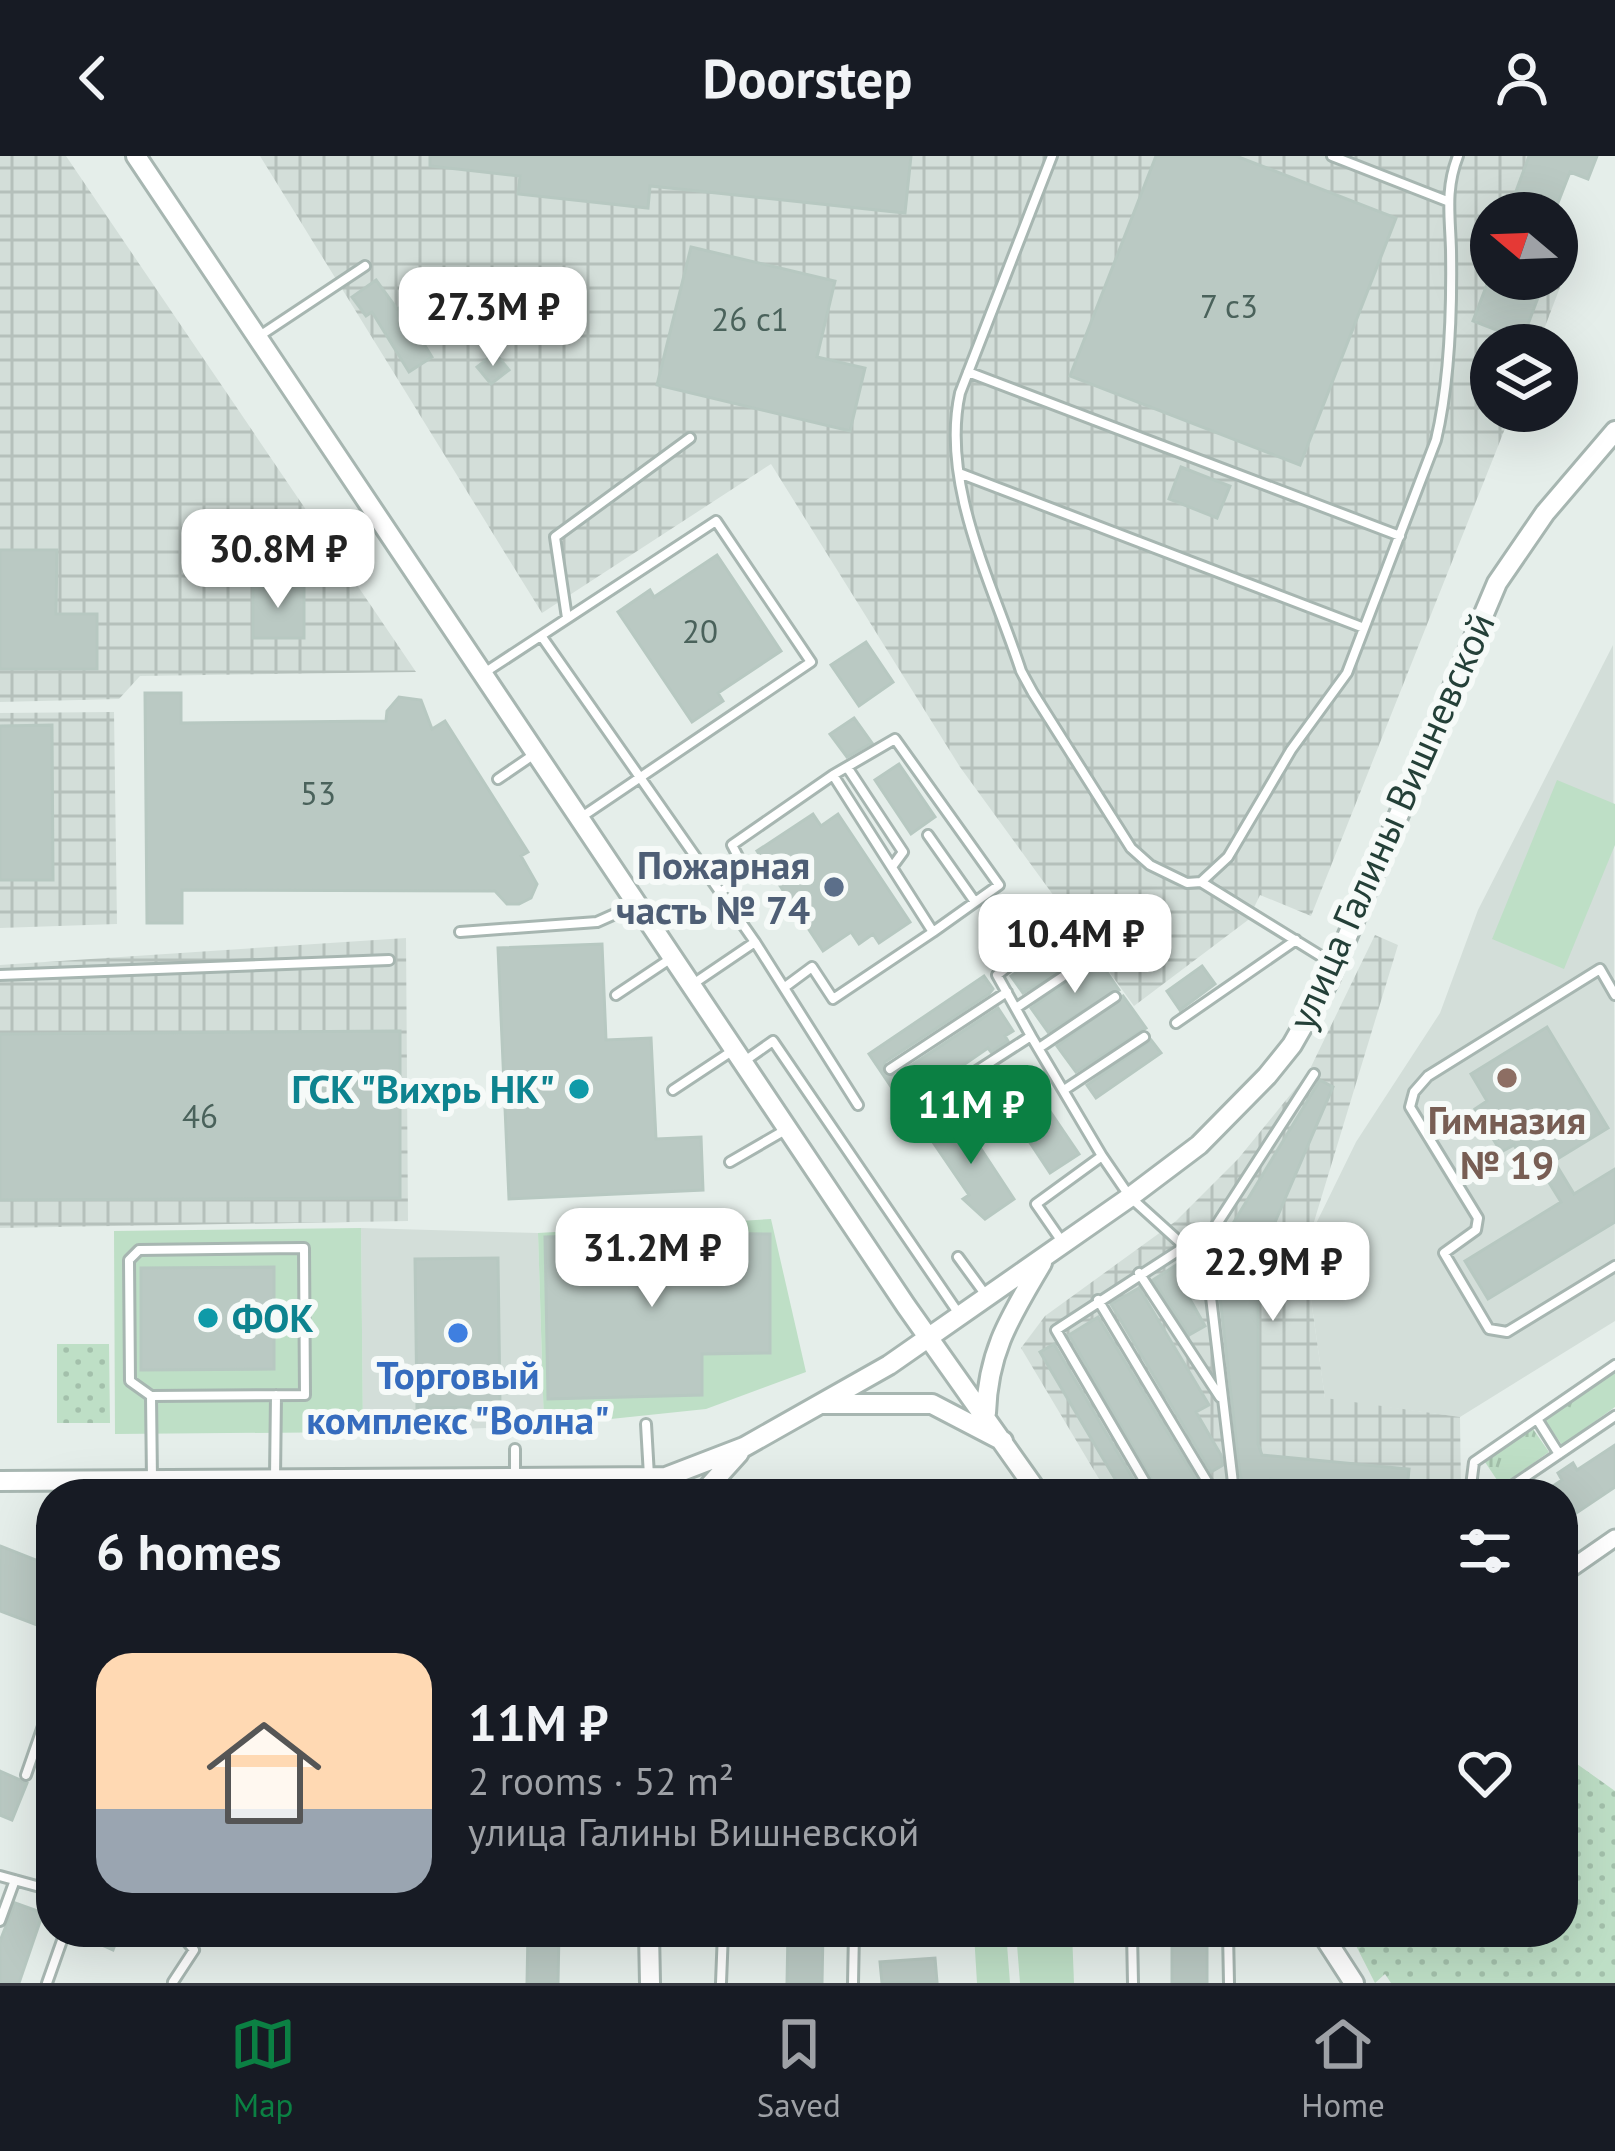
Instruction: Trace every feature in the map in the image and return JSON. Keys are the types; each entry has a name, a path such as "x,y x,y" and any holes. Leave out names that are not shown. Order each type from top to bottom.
{"street":[{"path":"136,156 1029,1479"},
{"name":"улица Галины Вишневской","path":"667,1479 744,1447 930,1337 1199,1144 1267,1076 1292,1045 1335,965 1497,583 1545,513 1615,431"},
{"path":"986,1413 987,1370 997,1343 1046,1257"},
{"path":"820,1404 932,1404 1006,1443"},
{"path":"715,1479 744,1447"},
{"path":"546,1476 551,1479"},
{"name":"улица Галины Вишневской","path":"260,1479 577,1479"},
{"name":"улица Галины Вишневской","path":"0,1481 36,1483"},
{"path":"1578,1564 1615,1538"},
{"path":"650,1947 650,1983"},
{"path":"1331,1947 1354,1983"}],"lane":[{"path":"1052,156 968,372 954,423 957,472 1021,671 1131,848 1166,875 1201,882 1335,965"},
{"path":"1332,156 1447,201"},
{"path":"1201,882 1237,845 1291,750 1347,673 1400,536 1443,410 1451,250 1447,201 1459,156"},
{"path":"258,338 364,266"},
{"path":"968,372 1400,536"},
{"path":"567,618 555,537 690,438"},
{"path":"957,472 1364,628"},
{"path":"483,674 716,521 811,662 580,818"},
{"path":"542,637 755,942 858,1105"},
{"path":"721,892 746,872 732,844 895,739 999,885 832,999 812,968 785,987"},
{"path":"499,779 536,753"},
{"path":"847,767 903,852 892,867"},
{"path":"833,775 933,932"},
{"path":"928,835 976,902"},
{"path":"460,932 597,922 638,903"},
{"path":"1060,927 998,975 1130,1197 1183,1245 1209,1280 1232,1479"},
{"path":"1176,1023 1296,940"},
{"path":"693,984 755,942"},
{"path":"616,994 674,956"},
{"path":"1016,1008 1089,959"},
{"path":"0,975 389,960"},
{"path":"1613,1270 1507,1332 1489,1329 1444,1252 1476,1230 1478,1219 1410,1107 1414,1092 1428,1076 1600,969 1615,995"},
{"path":"890,1069 1007,992"},
{"path":"1039,1048 1115,997"},
{"path":"916,1110 1031,1036"},
{"path":"1066,1088 1144,1037"},
{"path":"673,1090 773,1041 960,1316"},
{"path":"1143,1479 1056,1330 1215,1227 1314,1074"},
{"path":"730,1162 788,1128"},
{"path":"1064,1244 1036,1204 1102,1156"},
{"path":"304,1248 305,1395 151,1396 130,1382 129,1261 139,1250 304,1248"},
{"path":"958,1257 987,1297"},
{"path":"1139,1273 1223,1403"},
{"path":"1098,1299 1206,1479"},
{"path":"1472,1479 1474,1462 1615,1365"},
{"path":"275,1478 276,1395"},
{"path":"143,1479 151,1396"},
{"path":"1522,1479 1615,1416"},
{"path":"1537,1419 1559,1454"},
{"path":"646,1424 649,1479"},
{"path":"515,1449 515,1476"},
{"path":"26,1775 36,1746"},
{"path":"0,1876 36,1886"},
{"path":"0,1921 15,1880"},
{"path":"47,1983 60,1947"},
{"path":"173,1982 194,1950 192,1947"},
{"path":"721,1983 723,1947"},
{"path":"853,1983 854,1947"},
{"path":"1132,1947 1132,1983"},
{"path":"1228,1947 1228,1983"}],"shaded area":[{"path":"0,156 66,156 416,672 140,676 119,699 0,702"},
{"path":"260,156 1597,156 1588,179 1570,173 1562,192 1470,192 1470,300 1555,300 1546,324 1470,324 1470,432 1504,432 1311,916 1260,895 1248,920 1134,1006 960,767 771,464 542,613"},
{"name":"Гимназия № 19","path":"1613,645 1615,1321 1460,1417 1325,1399 1310,1292 1310,1236 1356,1142 1440,1013 1478,910"},
{"path":"114,712 117,924 0,928 0,713"},
{"path":"1375,935 1398,945 1310,1235 1310,1292 1325,1398 1460,1417 1461,1479 1099,1479 1021,1348 1045,1316 1176,1221 1238,1159 1308,1073"},
{"path":"406,938 408,1221 0,1228 0,965"},
{"path":"361,1228 538,1233 544,1426 363,1432"}],"green space":[{"path":"1557,780 1615,804 1615,845 1564,969 1492,939"},
{"path":"771,1219 806,1372 706,1409 544,1426 538,1233"},
{"path":"361,1228 363,1432 115,1434 114,1231"},
{"path":"57,1344 109,1344 110,1423 57,1423"},
{"path":"1615,1369 1615,1407 1562,1445 1544,1419"},
{"path":"1533,1429 1549,1452 1511,1479 1496,1479 1485,1462"},
{"path":"1578,1765 1615,1791 1615,1983 1391,1983 1385,1974 1375,1983 1357,1947 1578,1947"},
{"path":"975,1947 1007,1947 1010,1983 977,1983"},
{"path":"1017,1947 1073,1947 1074,1983 1020,1983"}],"building":[{"path":"430,156 911,156 905,213 650,186 648,208 518,194 520,176 430,166"},
{"path":"1156,156 1236,156 1396,218 1300,465 1070,376"},
{"path":"1529,156 1597,156 1588,179 1570,172 1562,192 1516,192"},
{"path":"691,247 835,281 817,357 865,368 850,431 657,385"},
{"path":"376,280 397,309 401,307 432,357 409,372 372,312 366,316 352,297"},
{"path":"1481,300 1537,300 1528,324 1473,321"},
{"path":"495,353 509,370 491,384 477,367"},
{"path":"1181,467 1230,486 1217,518 1169,499"},
{"path":"0,550 57,550 56,614 97,614 97,669 0,669"},
{"path":"717,555 781,651 718,693 723,701 692,722 618,612 650,590 654,597"},
{"path":"253,584 304,584 304,638 253,638"},
{"path":"866,642 893,682 859,706 831,665"},
{"path":"145,693 181,693 181,723 386,721 387,711 399,697 421,700 432,729 445,721 528,852 521,856 537,884 531,898 507,904 495,891 182,890 182,923 147,923"},
{"path":"854,718 872,743 847,757 830,734"},
{"path":"52,725 53,880 0,880 0,726"},
{"path":"899,764 935,817 911,834 875,780"},
{"name":"Пожарная часть № 74","path":"813,814 821,826 838,814 910,922 879,943 873,934 859,944 851,932 823,951 757,851"},
{"path":"1081,935 1092,951 1023,993 1011,976 1024,967 1028,972"},
{"name":"ГСК \"Вихрь НК\"","path":"602,944 606,1040 651,1038 656,1139 701,1137 703,1190 509,1199 498,948"},
{"path":"1098,959 1119,990 1048,1032 1031,1008"},
{"path":"1202,966 1215,984 1180,1010 1167,991"},
{"path":"984,976 993,989 989,994 885,1062 883,1072 895,1076 998,1008 1013,1031 1005,1036 1008,1041 991,1052 988,1048 904,1106 869,1054"},
{"path":"1123,996 1146,1028 1076,1072 1057,1046"},
{"path":"1547,1027 1608,1128 1554,1161 1574,1194 1615,1169 1615,1222 1488,1299 1465,1261 1561,1202 1540,1168 1531,1174 1514,1145 1501,1152 1475,1109 1487,1101 1471,1074"},
{"path":"400,1031 400,1198 0,1200 0,1034"},
{"path":"1151,1040 1161,1053 1096,1098 1087,1085"},
{"path":"1320,1080 1333,1087 1258,1262 1258,1444 1262,1455 1409,1469 1408,1479 1242,1479 1215,1253"},
{"path":"1043,1101 1079,1154 1050,1173 1015,1120"},
{"path":"958,1114 1014,1199 985,1219 963,1199 969,1195 928,1135"},
{"path":"770,1234 770,1353 702,1354 702,1395 548,1399 545,1237"},
{"name":"Торговый комплекс \"Волна\"","path":"498,1258 500,1407 417,1408 415,1259"},
{"path":"1184,1260 1200,1287 1187,1294 1205,1326 1189,1335 1153,1280"},
{"name":"ФОК","path":"274,1267 274,1369 141,1370 141,1268"},
{"path":"1139,1288 1209,1405 1196,1412 1221,1455 1223,1465 1211,1472 1111,1304"},
{"path":"1098,1317 1196,1479 1151,1479 1069,1335"},
{"path":"1054,1344 1133,1479 1115,1479 1040,1352"},
{"path":"1615,1445 1615,1487 1578,1512 1578,1479 1561,1479 1558,1473 1573,1463 1577,1470"},
{"path":"0,1546 36,1560 36,1624 0,1611"},
{"path":"0,1771 27,1783 12,1820 0,1815"},
{"path":"15,1903 36,1910 36,1933 19,1983 0,1983 0,1941"},
{"path":"528,1947 559,1947 558,1983 527,1983"},
{"path":"788,1947 823,1947 822,1983 787,1983"},
{"path":"1172,1947 1207,1947 1207,1983 1172,1983"},
{"path":"935,1958 937,1982 882,1983 880,1962"}],"place":[{"name":"Пожарная часть № 74","path":"834,887"},
{"name":"Гимназия № 19","path":"1507,1078"},
{"name":"ГСК \"Вихрь НК\"","path":"579,1089"},
{"name":"ФОК","path":"208,1318"},
{"name":"Торговый комплекс \"Волна\"","path":"458,1333"}]}
